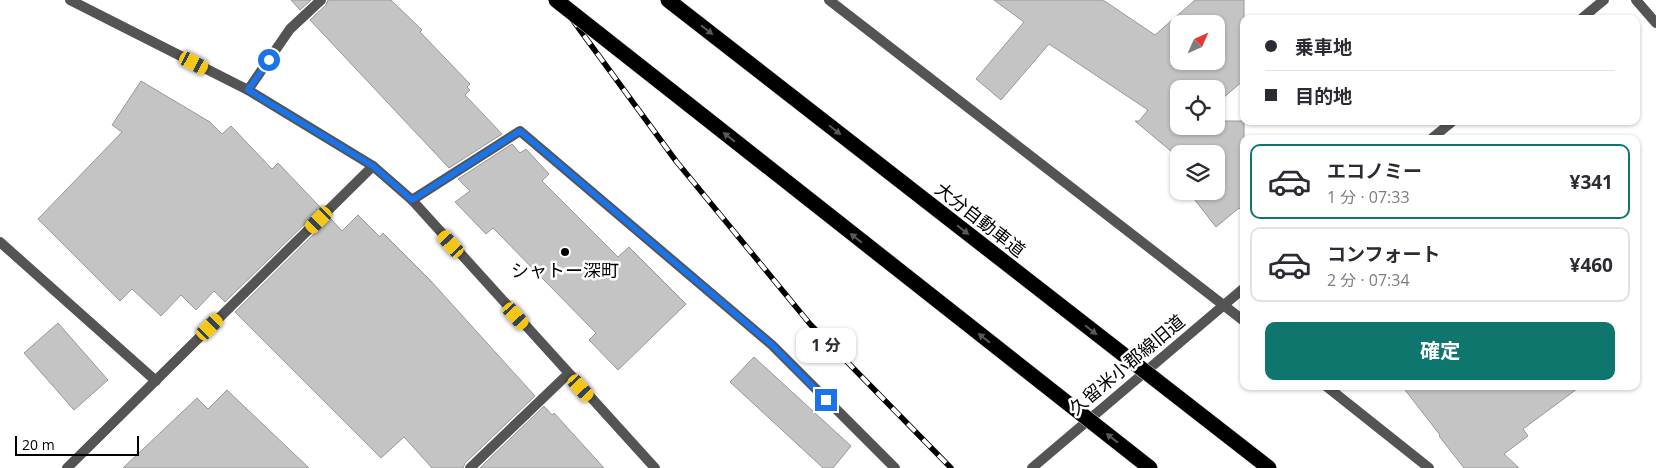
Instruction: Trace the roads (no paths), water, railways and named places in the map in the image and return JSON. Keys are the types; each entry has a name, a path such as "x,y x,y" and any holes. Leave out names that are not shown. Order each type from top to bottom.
{"highway":[{"path":"556,0 1150,468"},
{"name":"大分自動車道","path":"668,0 1269,468"}],"street":[{"path":"70,0 248,90 373,166 412,200 655,468"},
{"path":"248,90 290,29 320,0"},
{"path":"829,0 1240,318"},
{"path":"1586,15 1604,0"},
{"path":"1636,0 1656,23"},
{"path":"1436,135 1448,125"},
{"path":"412,200 520,131 772,345 895,468"},
{"path":"67,468 373,166"},
{"path":"0,242 156,381"},
{"name":"久留米小郡線旧道","path":"1032,468 1240,291"},
{"path":"470,468 568,374"},
{"path":"1331,390 1430,468"}],"railway":[{"path":"558,0 676,161 810,324 951,468"}],"place":[{"name":"シャトー深町","path":"565,252"}]}
